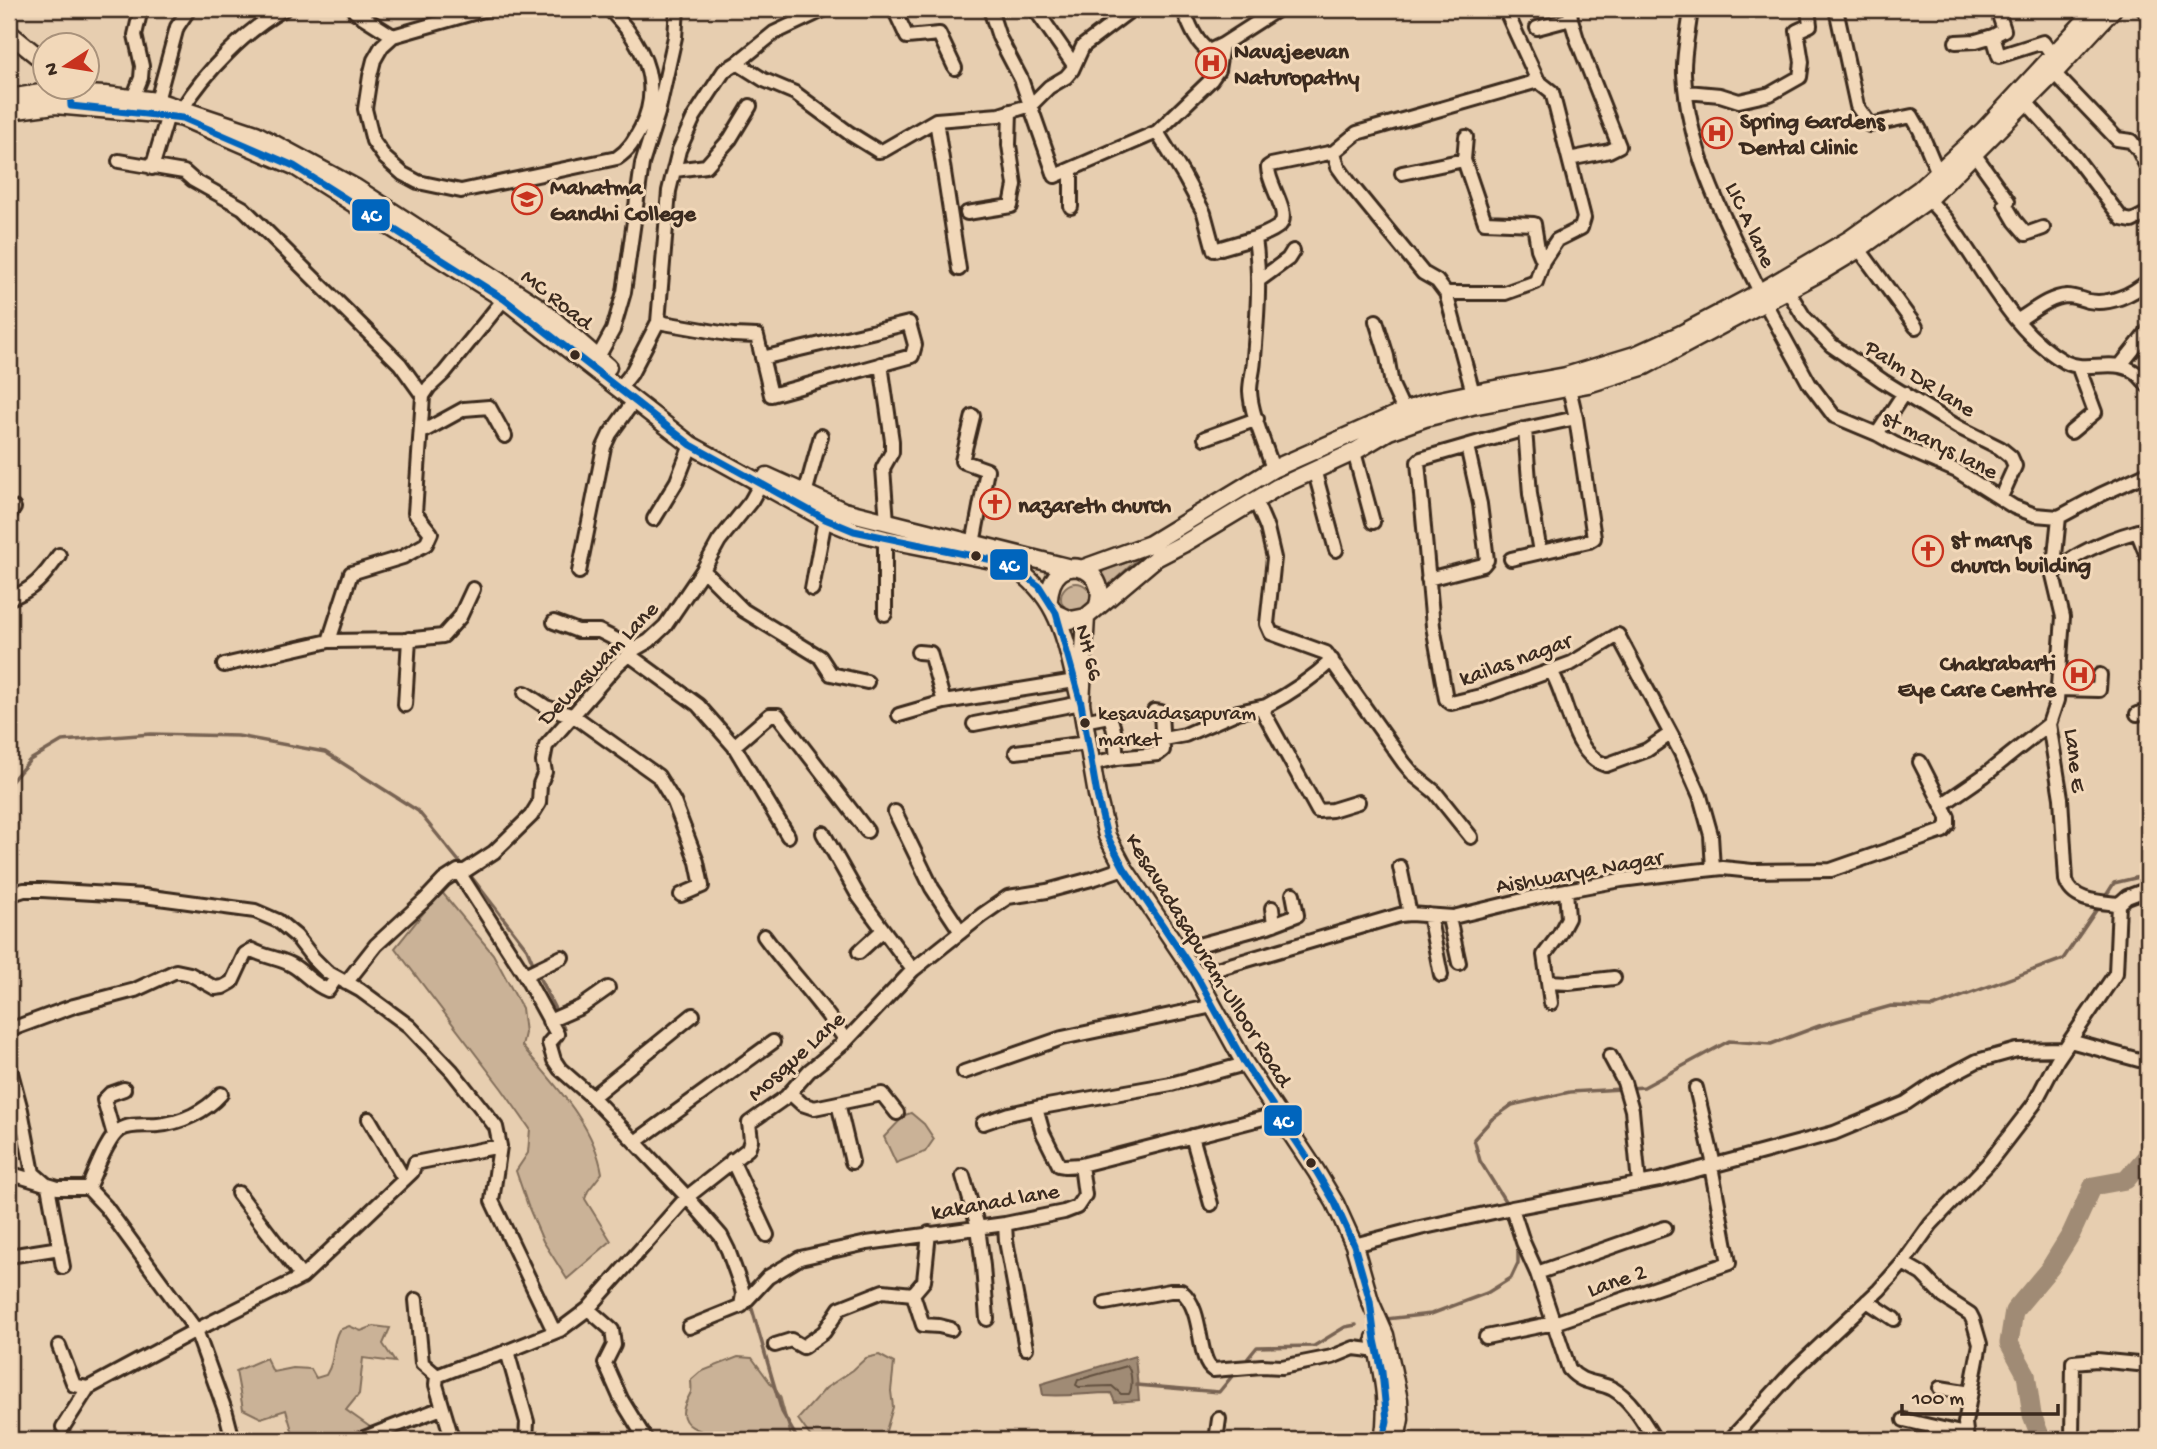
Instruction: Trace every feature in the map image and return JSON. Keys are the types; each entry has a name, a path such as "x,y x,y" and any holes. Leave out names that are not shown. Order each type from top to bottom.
{"main road":[{"path":"1763,298 1850,239 1924,194 1938,173 2053,56 2106,10"},
{"path":"1052,606 1049,586 1060,572 1153,551 1314,469 1354,452 1389,431 1472,406 1569,388 1681,334 1763,298 1788,291 1859,249 1975,155 2054,73 2106,10"},
{"path":"9,33 32,52"},
{"name":"MC Road","path":"9,98 32,94"},
{"name":"MC Road","path":"102,97 132,98 256,134 356,188 539,307 597,359 634,401 691,445 763,480 805,494 886,531 1007,563 1030,579 1052,606"},
{"name":"MC Road","path":"102,99 169,108 183,118 294,166 504,299 715,450 825,519 854,531 886,531 974,544 1076,568"},
{"name":"MC Road","path":"9,111 55,105 60,102"},
{"path":"1081,704 1092,612 1153,551 1273,469 1404,411 1473,393 1566,376 1605,372"},
{"name":"NH 66","path":"1052,606 1071,620 1092,612 1101,592 1099,584 1095,577 1076,568"},
{"name":"NH 66","path":"1052,606 1081,704"},
{"name":"Kesavadasapuram-Ulloor Road","path":"1081,704 1107,836 1124,868 1196,975 1245,1064 1335,1203 1354,1245 1370,1301 1386,1401 1387,1421 1383,1440"},
{"name":"Kesavadasapuram-Ulloor Road","path":"1370,1301 1385,1335 1397,1386 1399,1419 1396,1440"}],"street":[{"path":"132,98 141,78 142,66 135,35 141,9"},
{"path":"152,168 169,108 177,27 189,9"},
{"path":"169,108 253,31 284,9"},
{"path":"487,9 393,36 382,46 374,60 365,109 373,141 403,174 418,182 461,191 617,158 628,151 646,118 651,93 649,75 640,48 609,9"},
{"path":"597,359 613,330 624,292 642,164 658,113 675,37 677,9"},
{"path":"622,385 631,374 658,323 669,191 679,150 694,117 724,71 774,33 825,9"},
{"path":"894,9 907,37 939,34 955,68"},
{"path":"990,9 999,37 1021,79 1055,176 1157,132 1211,80 1218,70 1222,45"},
{"path":"1035,9 1074,65"},
{"path":"737,63 795,93 878,150 893,146 936,120 999,114 1031,105 1049,87 1066,77 1083,46 1128,12 1128,9"},
{"path":"1183,9 1191,28 1209,51 1272,10"},
{"path":"1446,293 1504,293 1536,282 1542,261 1558,240 1573,234 1583,224 1584,218 1552,92 1538,81 1505,9"},
{"name":"LIC A lane","path":"1691,9 1684,72 1692,134 1717,203 1763,298"},
{"path":"1687,93 1720,95 1739,100 1770,94 1800,77 1802,62 1797,31 1810,25 1808,9"},
{"path":"1836,9 1857,106 1870,125 1912,116 1938,173"},
{"path":"1956,42 1976,41 2004,30 1997,9"},
{"path":"2143,9 2148,15"},
{"path":"354,10 393,36"},
{"path":"1537,29 1570,14 1619,146 1609,151 1569,159"},
{"path":"1993,36 1999,56 2043,42 2053,56"},
{"path":"2054,73 2118,139 2131,141 2148,169"},
{"path":"1157,132 1204,213 1214,250 1255,239 1277,228 1282,222 1283,212 1268,174 1269,166 1334,152 1357,133 1538,81"},
{"path":"2026,102 2075,157 2122,219 2132,221 2148,213"},
{"path":"675,170 706,166 730,139 750,106"},
{"path":"967,213 1011,206 1015,185 1009,145 1010,111"},
{"path":"936,120 959,269"},
{"path":"1466,137 1464,160 1485,222 1534,225 1542,261"},
{"path":"1334,152 1338,167 1351,185 1423,272 1437,281 1446,293 1473,393"},
{"path":"1975,155 2008,201 2005,204 2026,234 2043,228"},
{"path":"119,160 184,172 193,180 243,208 400,364 423,396"},
{"path":"1402,173 1464,160"},
{"path":"1071,169 1071,207"},
{"path":"1924,194 2033,340 2066,363 2078,366 2120,366 2134,371 2148,386"},
{"path":"1255,239 1259,265 1250,391 1273,469"},
{"path":"1859,249 1916,327"},
{"path":"1258,281 1287,259 1293,251"},
{"path":"2018,320 2053,299 2068,296 2091,302 2100,301 2136,292 2148,281"},
{"name":"Palm DR lane","path":"1788,291 1804,317 1831,345 1883,381 1958,427 2000,448 2011,457 2015,466 2001,497"},
{"name":"st marys lane","path":"1763,298 1809,383 1834,416 1957,471 2014,507 2035,515 2059,517"},
{"path":"329,641 351,573 403,557 426,544 431,533 415,513 423,396 504,299"},
{"path":"1376,321 1387,356 1392,385 1404,411"},
{"path":"658,323 733,335 757,336 762,358 771,395 912,356 915,345 909,323 762,358"},
{"path":"2120,366 2148,331"},
{"path":"881,364 892,441 891,452 883,468 886,531 885,614"},
{"path":"2071,432 2095,412 2078,366"},
{"path":"1511,559 1594,538 1569,388"},
{"path":"1877,434 1904,393"},
{"path":"579,572 604,447 634,401"},
{"path":"422,432 464,410 489,407 505,436"},
{"path":"973,416 962,461 987,470 974,544"},
{"name":"kailas nagar","path":"1576,418 1525,429 1421,459 1419,462 1433,625 1447,702 1455,703 1481,696 1572,663 1618,635 1681,753 1700,796 1712,835 1713,869"},
{"path":"1205,438 1257,419"},
{"path":"1525,429 1530,494 1540,552"},
{"path":"805,494 821,436"},
{"path":"654,519 677,481 691,445"},
{"path":"1428,579 1483,565 1487,560 1467,446"},
{"path":"1354,452 1373,523"},
{"path":"1314,469 1336,550"},
{"path":"2059,517 2148,473"},
{"name":"Dewaswam Lane","path":"341,981 444,880 458,871 465,871 494,852 531,816 539,803 540,784 545,772 543,762 546,746 632,651 649,641 665,626 719,541 751,501 763,480"},
{"path":"1255,500 1267,528 1274,558 1267,624 1270,633 1326,653 1404,763 1435,792 1471,837"},
{"name":"Lane E","path":"2059,517 2053,575 2063,617 2057,700 2049,724 2061,798 2067,885 2078,897 2119,904"},
{"path":"812,589 825,519"},
{"path":"2053,575 2094,547 2142,530 2148,558"},
{"path":"9,598 23,594 44,577 59,555"},
{"path":"703,570 743,610 820,657 831,674 867,682"},
{"path":"224,665 329,641 443,636 460,617 473,589"},
{"path":"554,622 578,631 599,631 632,651 698,705 734,746 788,836"},
{"path":"405,705 409,639"},
{"path":"918,652 930,653 943,702"},
{"path":"1164,739 1185,735 1238,712 1266,706 1297,690 1332,660"},
{"path":"1551,671 1580,743 1600,764 1605,765 1647,750 1670,734"},
{"path":"2058,689 2099,690 2100,674"},
{"path":"899,715 943,702 1075,681"},
{"path":"525,693 546,707 574,716 658,776 674,802 697,862 702,886 681,895"},
{"path":"974,724 1081,704"},
{"path":"1266,706 1264,713 1318,811 1358,802"},
{"path":"1091,764 1158,754 1163,750 1161,712 1154,712"},
{"path":"734,746 770,715 778,715 867,831"},
{"path":"1083,721 1109,716 1114,730 1117,758"},
{"path":"1920,762 1936,796 1943,804 1985,775 2049,724"},
{"path":"1016,752 1087,743"},
{"name":"Aishwarya Nagar","path":"1196,975 1399,915 1449,918 1566,890 1621,880 1713,869 1831,870 1943,831 1948,825 1948,817 1943,804"},
{"path":"895,812 932,888 961,932"},
{"path":"823,833 859,897 913,970"},
{"path":"1400,867 1410,914"},
{"name":"Mosque Lane","path":"437,1376 508,1352 560,1330 588,1309 687,1196 748,1149 751,1140 749,1123 790,1093 809,1072 846,1041 913,970 1008,897 1047,891 1124,868"},
{"path":"458,871 525,975 557,1034 549,1043 560,1069 592,1097 687,1196 726,1244 743,1294 741,1306 689,1327"},
{"path":"1730,1440 1795,1369 1867,1301 1903,1262 1931,1224 1987,1165 2034,1104 2067,1045 2116,973 2119,904 2127,897 2148,889"},
{"path":"9,895 24,890 42,890 144,896 255,911 278,921 296,936 327,972 360,990 409,1026 452,1071 496,1127 500,1146 492,1202 553,1329 560,1330"},
{"path":"1551,1003 1544,955 1568,918 1566,890"},
{"path":"1180,950 1297,915 1293,894"},
{"path":"1272,908 1274,924"},
{"path":"1429,915 1440,975"},
{"path":"1449,918 1459,963"},
{"path":"859,952 882,931"},
{"path":"764,936 846,1041"},
{"path":"9,1030 75,1006 135,990 176,971 190,974 215,988 223,987 232,982 245,954 253,950 295,967 324,989 328,990 341,981"},
{"path":"525,975 562,957"},
{"path":"1548,982 1569,983 1614,978"},
{"path":"549,1021 581,1007 608,988"},
{"path":"964,1072 1062,1038 1213,1006"},
{"path":"592,1097 693,1015"},
{"path":"635,1142 774,1042"},
{"path":"1354,1245 1512,1208 1639,1184 1833,1133 1906,1103 1937,1082 1977,1061 2017,1050 2067,1045 2139,1060 2145,1058 2148,1052"},
{"path":"1610,1056 1624,1083 1632,1110 1639,1184"},
{"path":"983,1122 1036,1108 1171,1084 1245,1064"},
{"path":"9,1065 33,1172 48,1186 63,1267"},
{"path":"1696,1088 1712,1166"},
{"path":"114,1135 104,1100 110,1094 124,1089"},
{"path":"790,1093 802,1104 814,1108 882,1094 897,1113"},
{"path":"88,1188 114,1135 121,1129 180,1121 211,1105 221,1094"},
{"path":"838,1104 852,1162"},
{"path":"1036,1108 1043,1133 1059,1165 1081,1165"},
{"name":"kakanad lane","path":"741,1306 768,1277 800,1258 929,1233 1005,1224 1064,1212 1077,1207 1085,1195 1081,1165 1279,1114"},
{"path":"369,1119 404,1179"},
{"path":"1192,1136 1211,1204"},
{"path":"63,1427 88,1388 302,1277 412,1172 415,1163 500,1146"},
{"path":"732,1160 767,1235"},
{"name":"Lane 2","path":"1486,1337 1553,1323 1728,1263 1712,1166"},
{"path":"9,1173 58,1188 88,1188 106,1207 196,1330 233,1440"},
{"path":"963,1177 978,1227 987,1318"},
{"path":"238,1193 302,1277"},
{"path":"1512,1208 1569,1369 1576,1377 1613,1389 1636,1411 1655,1440"},
{"path":"1005,1224 1026,1348"},
{"path":"1537,1273 1665,1228"},
{"path":"913,1294 924,1281 929,1233"},
{"path":"9,1256 60,1248"},
{"path":"1903,1262 1922,1275 1944,1297 1970,1314 1980,1344 1970,1393 1966,1437 1904,1420"},
{"path":"775,1345 791,1340 803,1347 824,1332 840,1308 883,1291 913,1294"},
{"path":"1105,1303 1181,1291 1189,1300 1196,1316 1205,1364 1213,1370 1290,1366 1332,1357 1354,1348 1378,1351"},
{"path":"913,1294 923,1325 951,1329"},
{"path":"416,1300 422,1363 437,1376 436,1385 451,1435 450,1440"},
{"path":"1867,1301 1894,1319"},
{"path":"588,1309 612,1331 614,1345 606,1363 621,1399 646,1440"},
{"path":"59,1346 74,1385 88,1388"},
{"path":"508,1352 527,1422 526,1440"},
{"path":"2072,1440 2073,1362 2097,1360 2148,1365"},
{"path":"1940,1388 1970,1393"},
{"path":"359,1440 442,1408"},
{"path":"1216,1440 1219,1419"}],"shaded area":[{"path":"1139,558 1108,586 1100,572"},
{"path":"1076,583 1087,587 1091,598 1087,609 1076,613 1065,609 1061,598 1065,587"},
{"path":"441,891 493,954 522,1008 525,1033 522,1046 571,1105 598,1155 602,1173 585,1199 611,1241 567,1279 543,1241 516,1171 528,1153 530,1129 395,948"},
{"path":"911,1113 924,1124 934,1139 925,1152 896,1163 884,1137 905,1115"},
{"path":"349,1326 361,1331 374,1326 390,1328 383,1344 395,1362 363,1358 359,1394 346,1410 370,1427 352,1440 295,1440 286,1410 261,1418 243,1409 236,1371 266,1358 273,1372 293,1368 311,1369 316,1378 326,1375 339,1330"},
{"path":"879,1355 894,1363 891,1391 893,1407 886,1431 890,1440 813,1440 798,1419 826,1388 866,1358"},
{"path":"738,1357 752,1358 780,1396 792,1440 728,1440 695,1428 685,1420 683,1410 691,1392 691,1380 700,1372"}],"water":[{"path":"1135,1356 1139,1400 1115,1402 1111,1393 1043,1395 1041,1384"}],"waterway":[{"path":"9,784 30,760 62,741 151,734 238,736 325,752 418,811 462,865"},
{"path":"470,875 527,949 532,961"},
{"path":"2107,894 2114,883 2148,875"},
{"path":"1630,1088 1644,1087 1729,1041 1771,1044 1819,1026 1891,1006 1933,1007 2063,959 2097,909"},
{"path":"539,977 555,1009"},
{"path":"556,1055 564,1028 562,1025"},
{"path":"1505,1201 1480,1161 1474,1139 1492,1119 1512,1105 1570,1092 1622,1089"},
{"path":"610,1124 677,1197"},
{"path":"2036,1440 2039,1433 2032,1415 2026,1374 2009,1343 2014,1311 2050,1268 2071,1234 2093,1186 2126,1180 2148,1155"},
{"path":"1386,1319 1431,1314 1487,1293 1511,1278 1518,1263 1518,1244"},
{"path":"750,1302 782,1412 798,1440"},
{"path":"1248,1358 1257,1347 1314,1346 1345,1327 1356,1325"},
{"path":"1136,1385 1219,1392 1233,1375"}],"transit line":[{"name":"4C","path":"71,102 71,106 183,118 294,166 504,299 691,445 825,519 854,531 1007,563 1039,586 1056,613 1081,703 1107,836 1124,868 1196,975 1245,1064 1316,1171 1335,1203 1354,1245 1370,1301 1382,1372 1387,1421 1383,1440"}],"place":[{"name":"Navajeevan Naturopathy","path":"1211,63"},
{"name":"Spring Gardens Dental Clinic","path":"1717,133"},
{"name":"Mahatma Gandhi College","path":"527,199"},
{"name":"nazareth church","path":"995,504"},
{"name":"st marys church building","path":"1928,551"},
{"name":"Chakrabarti Eye Care Centre","path":"2079,675"},
{"name":"kesavadasapuram market","path":"1085,723"}]}
